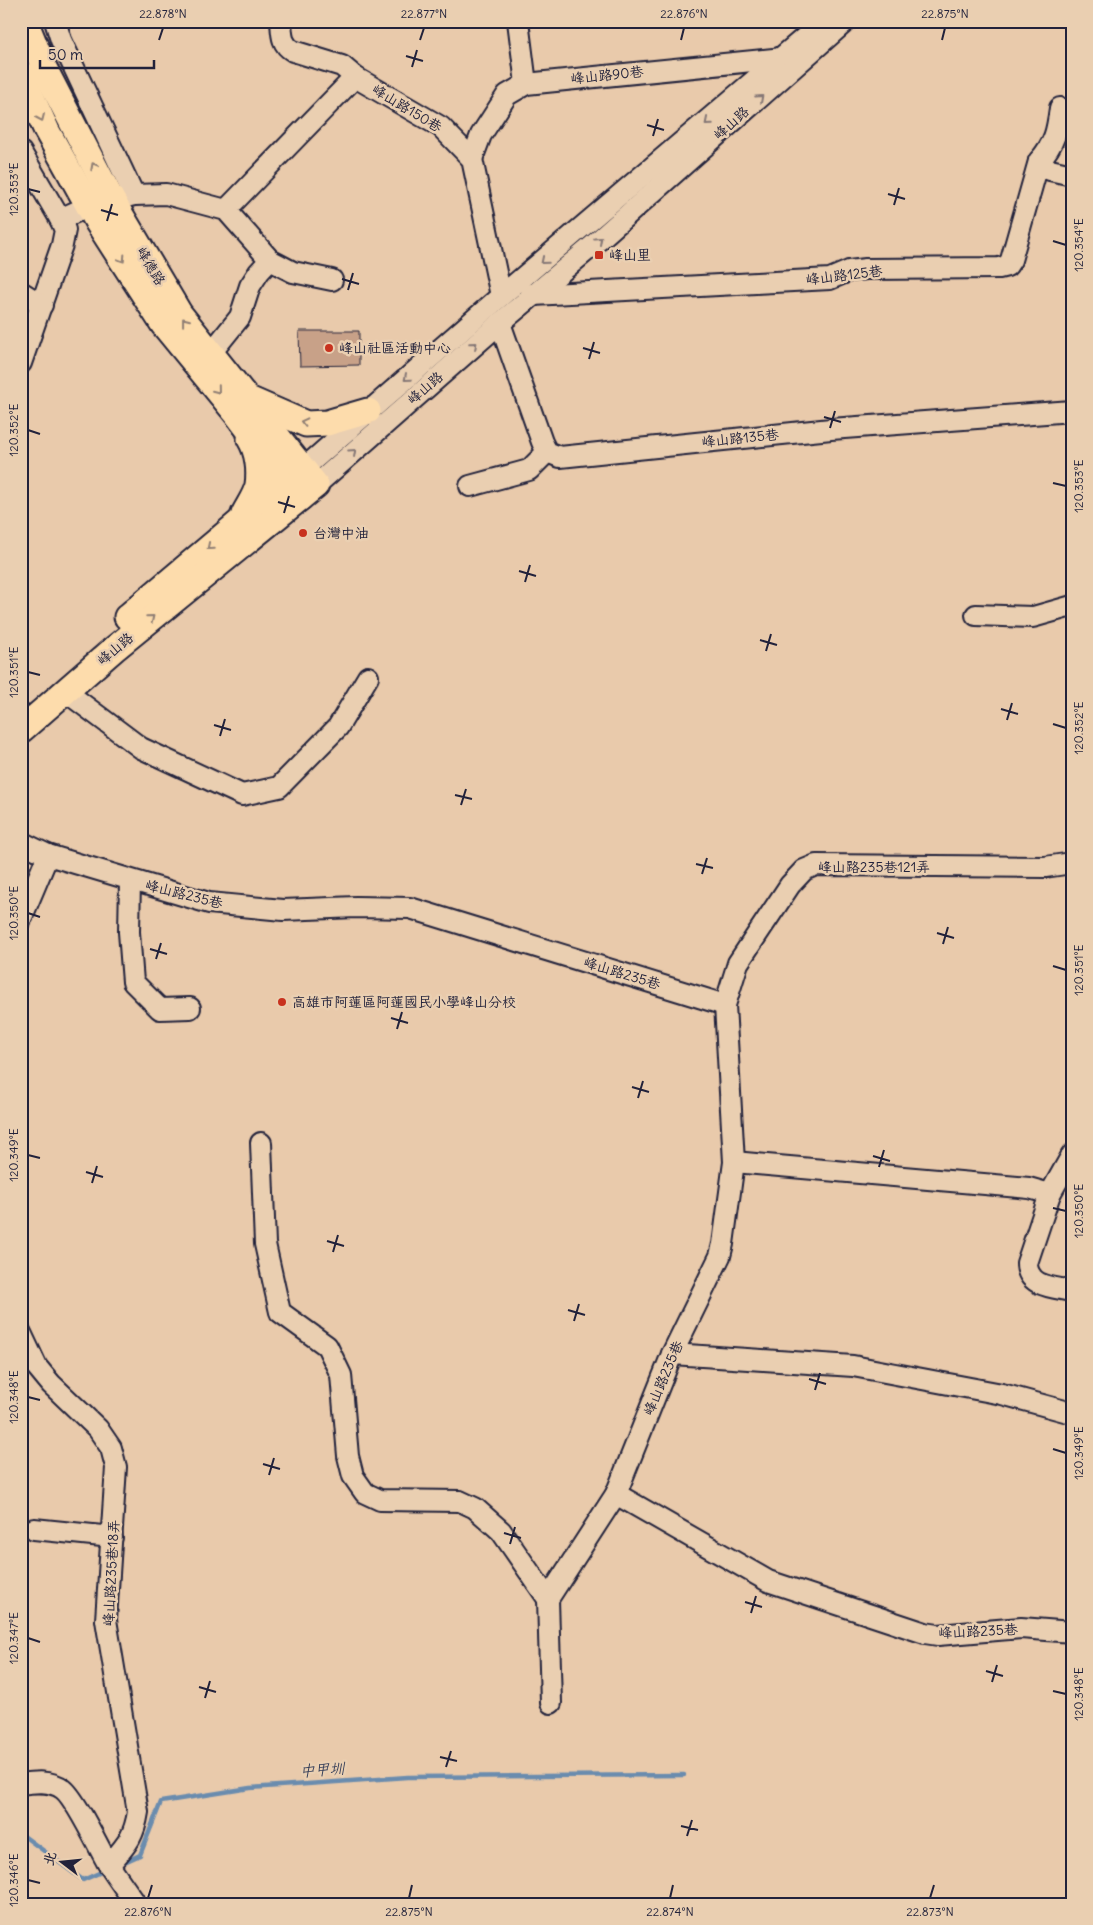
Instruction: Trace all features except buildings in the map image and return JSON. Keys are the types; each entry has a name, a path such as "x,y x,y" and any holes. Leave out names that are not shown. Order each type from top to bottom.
{"main road":[{"name":"峰德路","path":"25,21 44,68 112,200 179,313 211,353 242,406"},
{"name":"峰德路","path":"21,74 47,131 112,200 163,324 242,406 302,484"},
{"path":"242,406 306,424 328,423 368,411"},
{"path":"241,520 258,487 258,467 255,448 242,406"},
{"name":"峰山路","path":"21,707 241,520 302,484"},
{"name":"峰山路","path":"21,730 302,484"}],"street":[{"path":"55,21 112,200"},
{"name":"峰山路150巷","path":"280,21 283,42 287,48 336,63 355,77 441,127 472,159"},
{"path":"518,21 526,84"},
{"name":"峰山路","path":"302,484 500,323 525,289 824,21"},
{"name":"峰山路","path":"302,484 368,411 501,296 525,289 592,247 846,21"},
{"name":"峰山路90巷","path":"472,159 480,134 507,95 526,84 783,58"},
{"path":"226,210 355,77"},
{"name":"峰山路125巷","path":"525,289 830,279 849,271 866,269 1000,268 1007,266 1011,260 1040,161 1050,148 1058,125 1060,108"},
{"path":"21,152 60,219 64,230 62,245 21,363"},
{"path":"472,159 501,296"},
{"path":"1040,161 1050,170 1072,175"},
{"path":"60,219 112,200 166,194 226,210 270,260 293,272 332,280"},
{"path":"211,353 240,317 250,286 270,260"},
{"path":"21,292 42,305"},
{"path":"470,486 529,470 547,452 500,323"},
{"name":"峰山路135巷","path":"547,452 560,456 830,429 1072,411"},
{"path":"976,615 1034,617 1072,606"},
{"path":"65,691 141,748 242,795 279,786 338,727 368,677"},
{"name":"峰山路235巷","path":"21,842 48,855 209,903 283,910 356,907 410,908 725,1004 734,1162 724,1244 720,1256 672,1354 616,1494 548,1599"},
{"path":"21,919 48,855"},
{"name":"峰山路235巷121弄","path":"725,1004 738,963 790,885 804,870 816,866 1045,867 1072,863"},
{"path":"130,880 129,932 133,982 160,1009 190,1008"},
{"path":"261,1142 265,1244 280,1312 327,1346 342,1375 348,1456 353,1476 365,1493 380,1500 460,1501 475,1508 501,1531 548,1599 551,1703"},
{"path":"1072,1155 1050,1194 1027,1263 1027,1271 1032,1279 1038,1283 1072,1291"},
{"path":"734,1162 1029,1188 1050,1194"},
{"name":"峰山路235巷18弄","path":"21,1333 37,1367 51,1384 98,1429 111,1448 116,1467 106,1620 138,1812 135,1830 111,1868"},
{"path":"672,1354 853,1366 1002,1394 1072,1413"},
{"name":"峰山路235巷","path":"616,1494 768,1582 925,1633 938,1635 1021,1628 1072,1632"},
{"path":"34,1529 112,1536"},
{"path":"21,1784 38,1782 63,1789 73,1802 111,1868 136,1904"}],"waterway":[{"name":"中甲圳","path":"120,1864 140,1855 161,1802 250,1788 408,1777 684,1775"},
{"name":"中甲圳","path":"21,1834 83,1880 106,1870"}],"place":[{"name":"峰山里","path":"599,255"},
{"name":"峰山社區活動中心","path":"329,348"},
{"name":"台灣中油","path":"303,533"},
{"name":"高雄市阿蓮區阿蓮國民小學峰山分校","path":"282,1002"}]}
